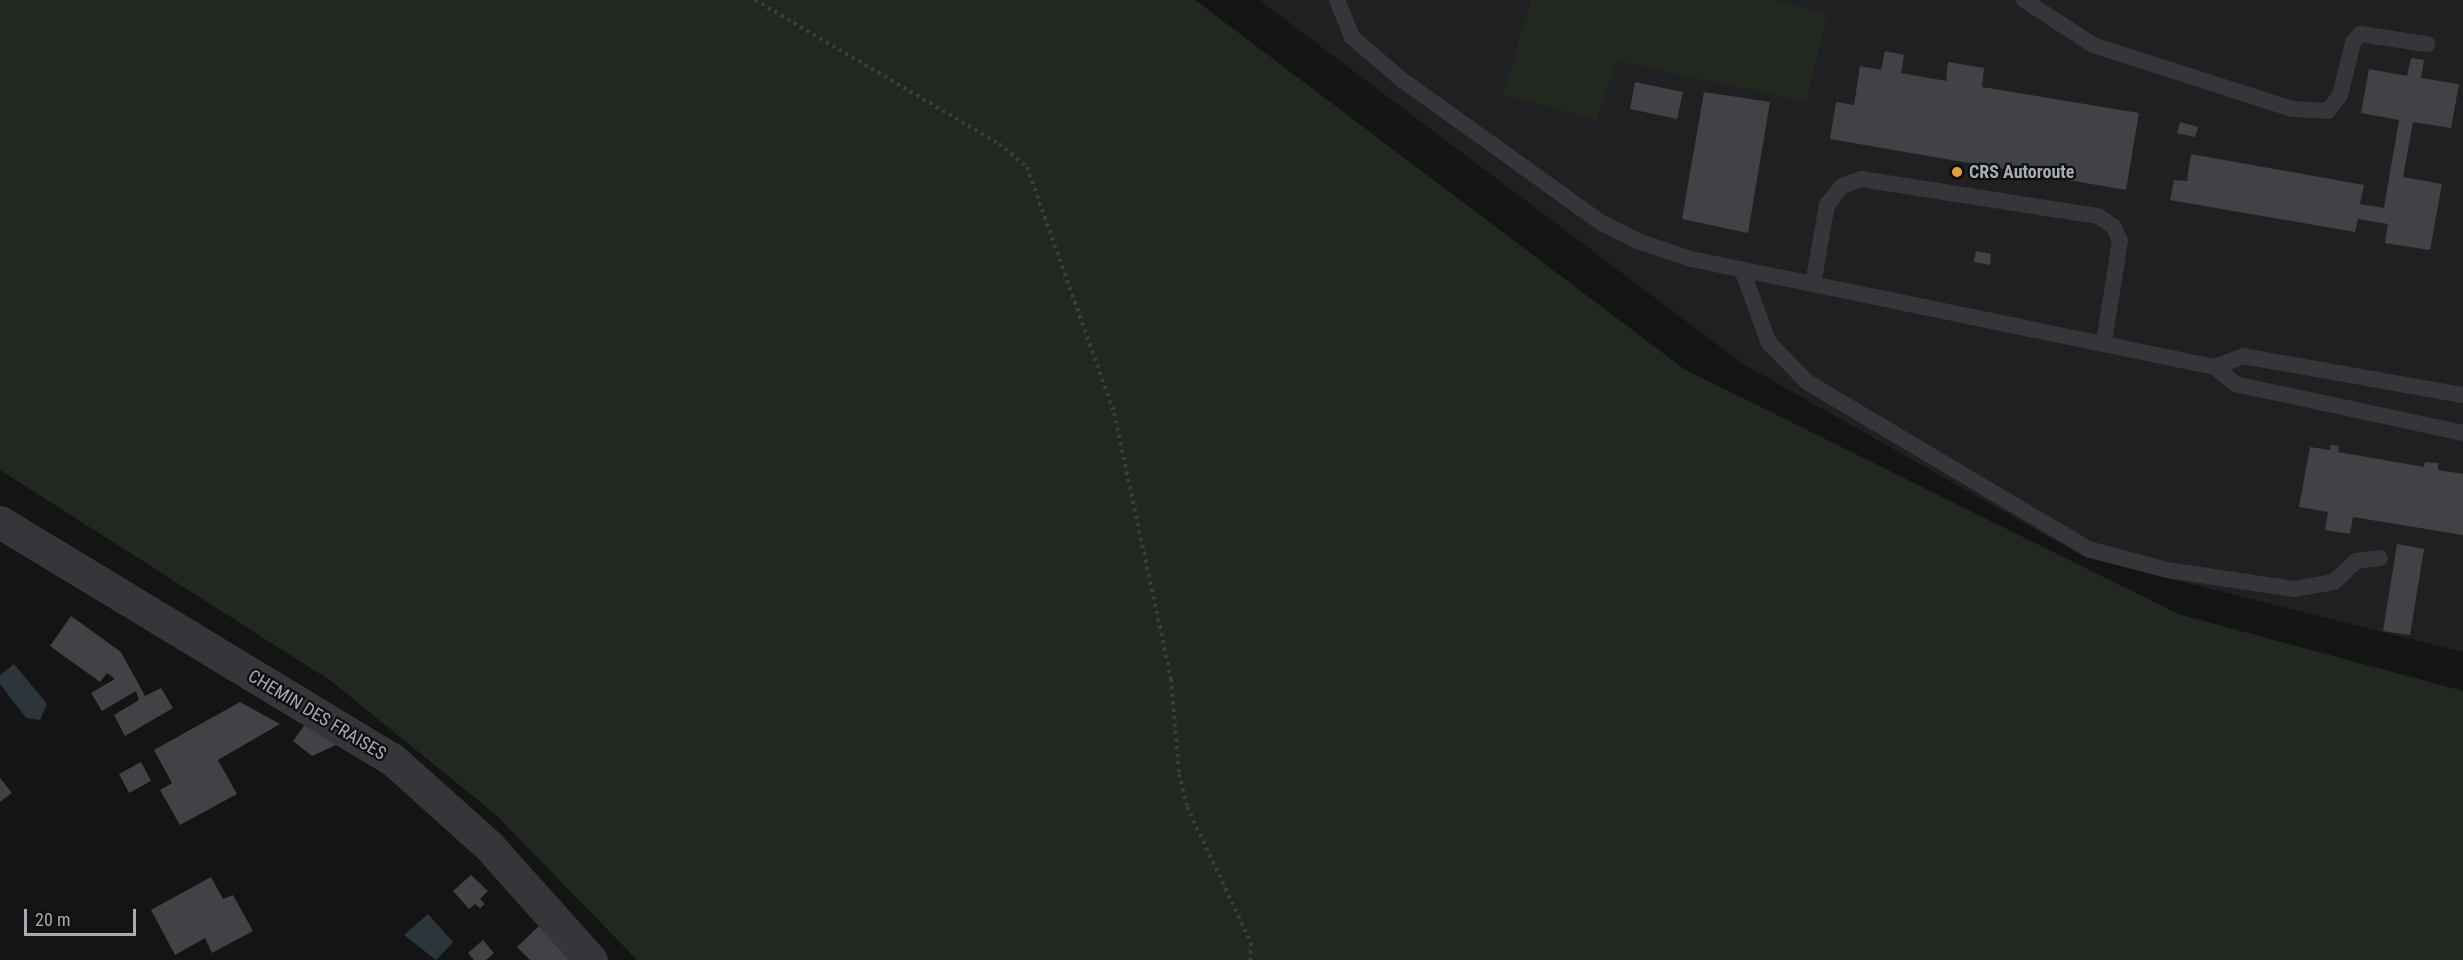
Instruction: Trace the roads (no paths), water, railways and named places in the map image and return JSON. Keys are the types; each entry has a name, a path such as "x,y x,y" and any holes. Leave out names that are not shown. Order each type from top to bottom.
{"street":[{"name":"CHEMIN DES FRAISES","path":"0,522 392,759 489,846 591,960"}],"lane":[{"path":"1337,0 1352,37 1393,73 1602,223 1691,259 2104,342 2215,367 2235,384 2463,433"},
{"path":"2024,0 2093,45 2292,109 2328,111 2340,95 2353,43 2360,34 2427,44"},
{"path":"1813,284 1827,205 1842,186 1861,179 2098,216 2114,227 2120,241 2104,342"},
{"path":"1742,270 1769,343 1807,382 2088,549 2167,570 2294,589 2334,582 2356,561 2380,558"},
{"path":"2215,367 2243,356 2463,395"}],"place":[{"name":"CRS Autoroute","path":"1957,172"}]}
